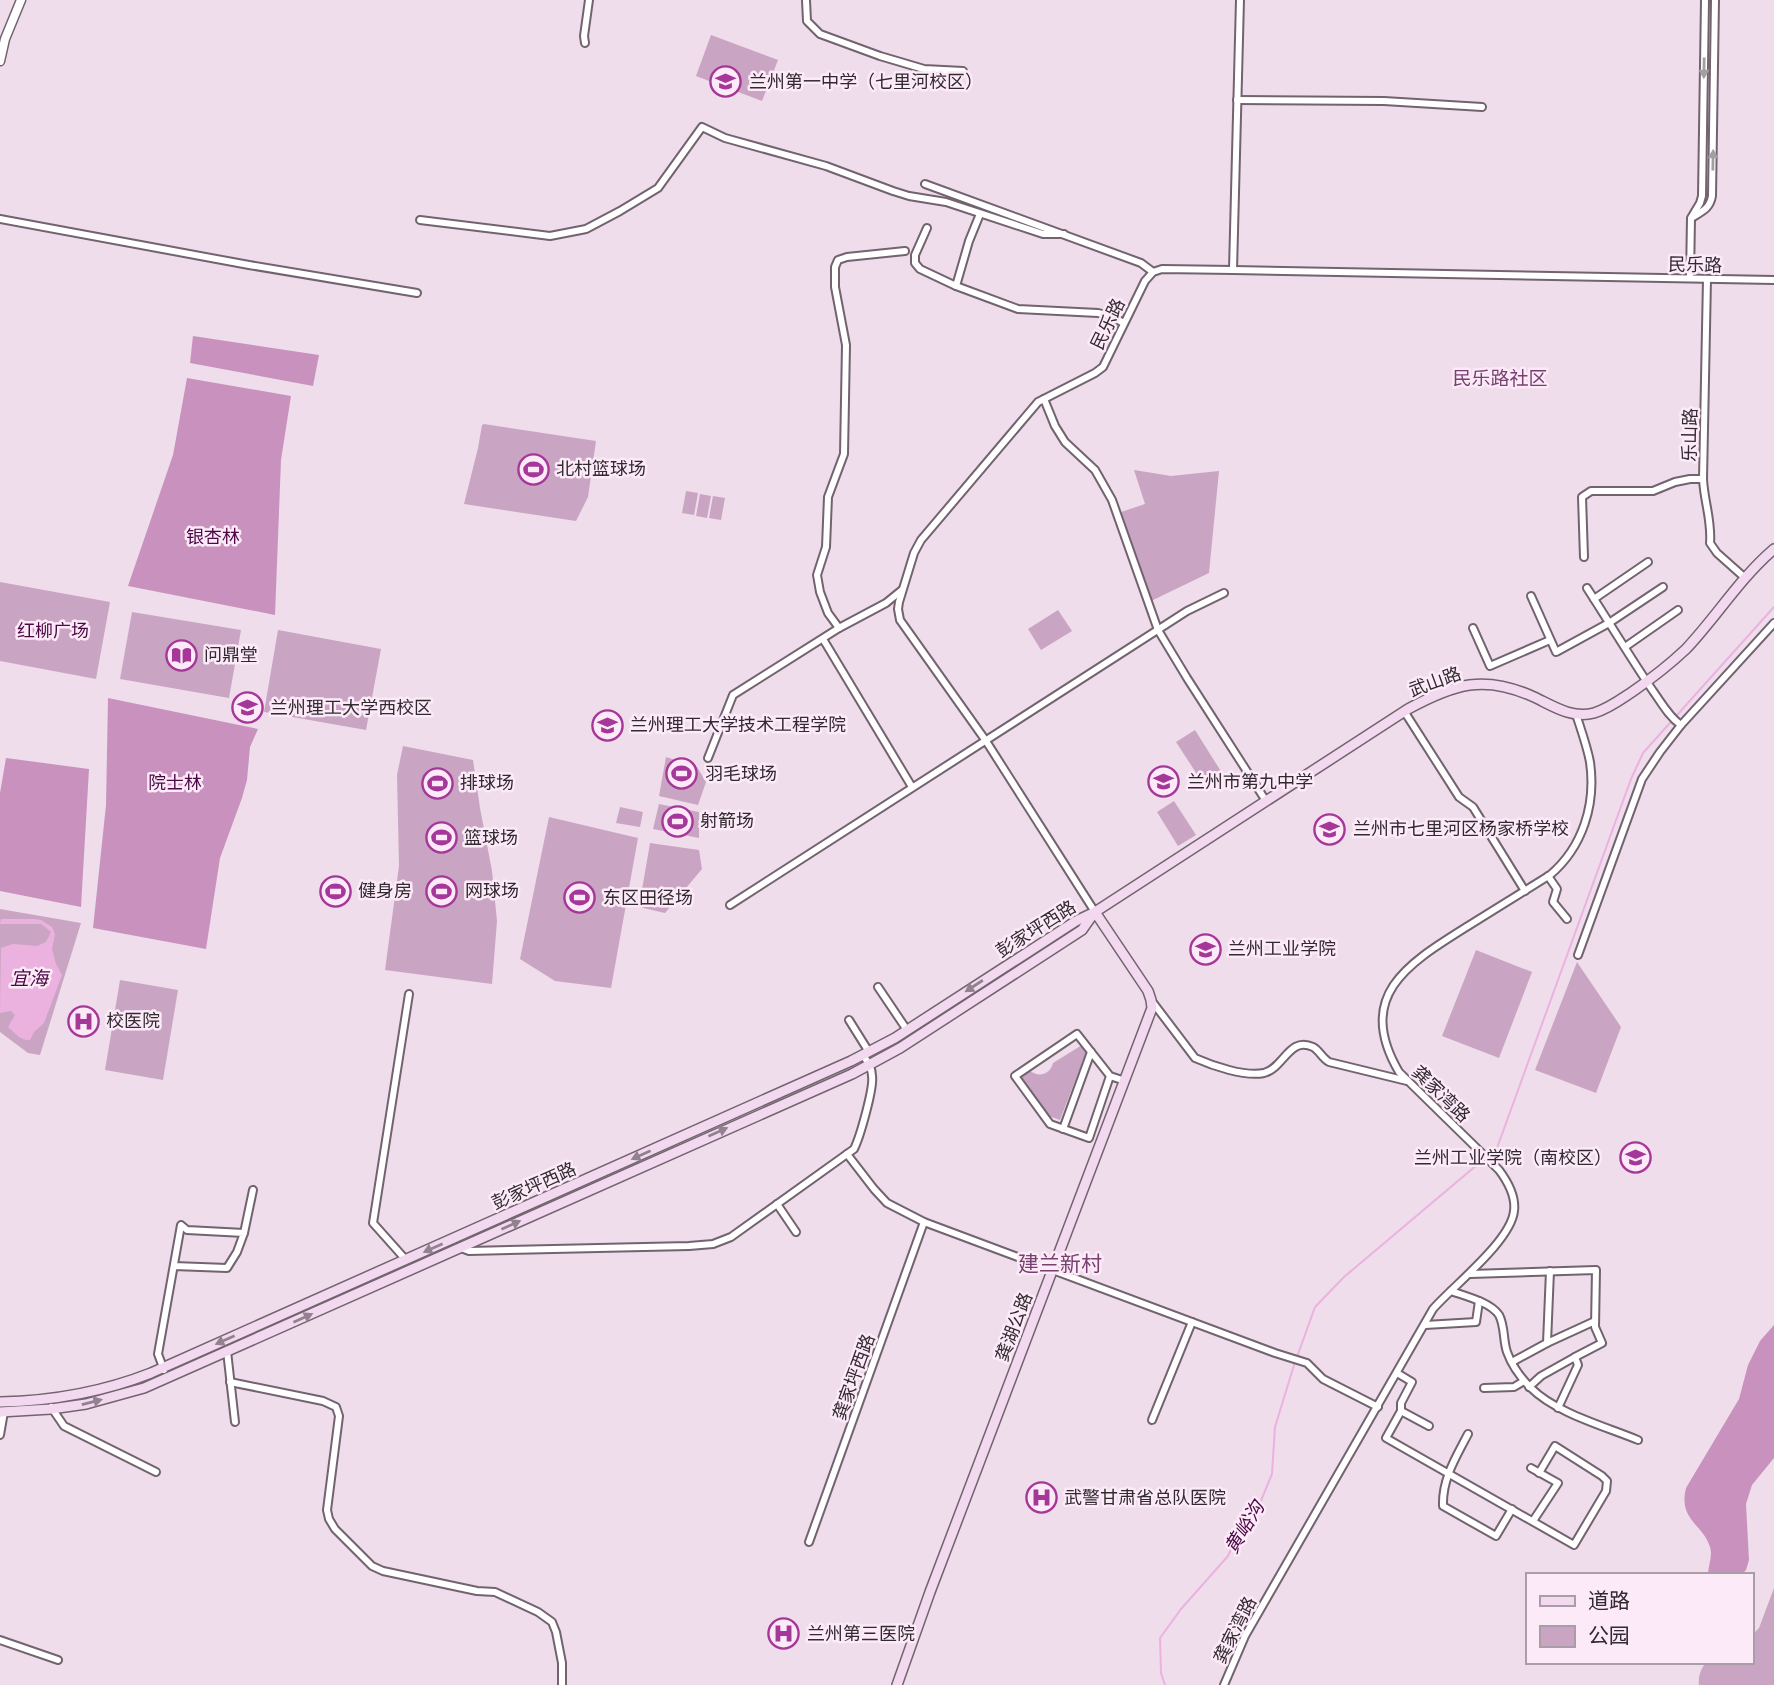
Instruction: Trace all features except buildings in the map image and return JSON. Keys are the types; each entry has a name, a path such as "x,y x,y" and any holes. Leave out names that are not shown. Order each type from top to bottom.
{"main road":[{"path":"1576,714 1594,713 1614,704 1659,673 1686,649 1744,577 1774,549"},
{"name":"武山路","path":"1095,912 1427,698 1459,687 1487,683 1515,690 1557,709 1576,714"},
{"path":"1095,912 1151,1000"},
{"name":"彭家坪西路","path":"0,1402 78,1394 117,1385 163,1368 406,1260 866,1053 1076,921 1095,912"},
{"name":"彭家坪西路","path":"2,1412 86,1404 144,1388 870,1065 1082,929 1095,912"},
{"name":"龚湖公路","path":"897,1685 1125,1081 1152,1008 1151,1000"}],"street":[{"path":"0,61 5,39 21,0"},
{"path":"585,43 589,0"},
{"path":"806,0 807,21 820,34 924,69 964,71"},
{"path":"1233,270 1240,0"},
{"path":"1690,278 1691,218 1702,196 1705,0"},
{"path":"1691,218 1711,204 1712,196 1715,0"},
{"path":"1704,29 1715,29"},
{"path":"1237,100 1384,101 1482,107"},
{"path":"420,220 550,236 586,229 657,188 702,127 725,138 826,166 909,196 946,202 1042,234 1064,234"},
{"path":"925,184 1141,262 1153,272"},
{"path":"956,286 980,214"},
{"path":"0,219 417,293"},
{"path":"927,228 915,255 915,263 920,269 956,286 1018,309 1098,313 1124,323"},
{"path":"839,628 828,613 817,576 826,547 828,498 844,454 846,345 835,287 835,267 838,260 847,257 905,251"},
{"name":"民乐路","path":"1095,912 986,741 900,620 898,609 914,553 921,540 1029,412 1044,399 1103,367 1145,281 1153,272 1161,269 1233,270 1774,281"},
{"name":"乐山路","path":"1707,279 1703,479 1710,521 1710,543 1717,553 1744,577"},
{"path":"1044,399 1065,442 1095,470 1103,484 1120,522 1158,630 1266,801"},
{"path":"1584,557 1582,497 1591,491 1653,491 1675,482 1703,479"},
{"path":"1594,599 1648,562"},
{"path":"1531,596 1556,652 1609,623 1663,587"},
{"path":"1587,588 1647,682 1679,724"},
{"path":"708,758 733,695 839,628 886,603 903,590"},
{"path":"730,905 1187,611 1224,593"},
{"path":"1625,647 1678,610"},
{"path":"1578,955 1642,779 1679,724 1774,623"},
{"path":"1473,628 1490,666 1550,640"},
{"path":"823,639 912,787"},
{"path":"1404,711 1459,797 1473,807 1525,891"},
{"name":"龚家湾路","path":"1224,1685 1241,1645 1433,1309 1470,1274 1507,1230 1514,1212 1514,1201 1507,1180 1399,1072 1391,1059 1384,1035 1385,1003 1400,976 1423,956 1564,863 1581,836 1589,813 1592,783 1589,760 1576,714"},
{"path":"1548,876 1557,889 1553,902 1567,919"},
{"path":"878,987 906,1030"},
{"path":"406,1260 373,1223 409,994"},
{"path":"1151,1000 1195,1058 1204,1062 1242,1073 1264,1073 1274,1070 1291,1049 1310,1046 1316,1048 1322,1058 1329,1062 1409,1082"},
{"path":"461,1248 469,1251 632,1249 713,1244 731,1237 854,1149 873,1078 866,1053 849,1020"},
{"path":"1110,1076 1089,1138 1050,1124 1016,1076 1077,1034 1110,1076 1125,1081"},
{"path":"1063,1129 1091,1052"},
{"path":"847,1154 887,1203 924,1222 1307,1363 1323,1379 1378,1407"},
{"path":"174,1266 227,1268 244,1233 253,1190"},
{"path":"777,1204 796,1232"},
{"name":"龚家坪西路","path":"809,1542 924,1222"},
{"path":"167,1378 158,1354 181,1226 187,1230 244,1233"},
{"path":"1470,1274 1596,1270 1595,1327 1602,1343 1527,1384 1484,1388"},
{"path":"1547,1343 1550,1271"},
{"path":"1451,1291 1479,1301 1498,1314 1507,1352 1527,1384 1558,1408 1638,1440"},
{"path":"1425,1325 1476,1322 1479,1301"},
{"path":"1512,1362 1595,1321"},
{"path":"1152,1420 1192,1322"},
{"path":"228,1351 235,1422"},
{"path":"1558,1408 1578,1365 1575,1357"},
{"path":"1397,1373 1412,1382 1401,1403 1401,1411 1386,1438 1574,1545 1607,1488 1607,1481 1555,1446 1539,1473"},
{"path":"230,1382 323,1401 335,1407 339,1416 327,1510 328,1519 335,1529 372,1566 383,1571 477,1591 495,1592 545,1617 552,1622 556,1632 562,1663 562,1685"},
{"path":"50,1398 51,1409 64,1426 156,1472"},
{"path":"1401,1411 1429,1426"},
{"path":"0,1435 2,1412"},
{"path":"1468,1434 1448,1473 1443,1506 1496,1536 1512,1509"},
{"path":"1531,1468 1558,1483 1533,1521"},
{"path":"0,1640 58,1660"}],"green space":[{"path":"711,35 778,60 762,101 696,76"},
{"path":"193,336 319,355 313,386 190,363"},
{"name":"银杏林","path":"187,378 291,396 281,460 275,615 128,586 173,455"},
{"name":"北村篮球场","path":"484,424 596,441 588,497 576,521 464,504"},
{"path":"1134,470 1171,476 1219,471 1209,573 1151,601 1121,512 1145,504"},
{"path":"686,491 698,493 694,515 682,513"},
{"path":"700,494 711,496 707,518 696,516"},
{"path":"713,496 725,498 721,520 709,518"},
{"name":"红柳广场","path":"0,582 110,602 96,679 0,661"},
{"path":"1058,610 1072,631 1041,650 1028,629"},
{"name":"问鼎堂","path":"132,612 241,630 229,698 120,679"},
{"path":"278,630 381,649 366,730 264,712"},
{"name":"院士林","path":"108,698 258,729 250,747 247,780 242,798 220,858 206,949 93,928 106,805"},
{"path":"1195,730 1222,773 1204,785 1176,742"},
{"path":"403,746 473,760 492,871 497,921 492,984 385,970 399,866 397,775"},
{"name":"羽毛球场","path":"666,757 697,767 706,782 698,805 659,796"},
{"path":"6,758 89,769 81,907 0,891 0,793"},
{"path":"1174,801 1196,835 1178,846 1157,812"},
{"name":"射箭场","path":"659,804 699,812 699,838 653,829"},
{"path":"620,807 643,812 640,827 616,823"},
{"name":"东区田径场","path":"549,817 638,838 611,988 555,981 520,959"},
{"path":"650,843 699,850 702,869 665,913 639,907"},
{"path":"0,909 81,923 40,1055 28,1053 0,1032"},
{"path":"1476,950 1532,972 1499,1058 1442,1036"},
{"path":"1577,962 1621,1027 1596,1093 1535,1070"},
{"path":"120,980 178,990 163,1080 105,1070"},
{"path":"1082,1045 1086,1052 1060,1120 1046,1115 1019,1077 1029,1070 1036,1074 1046,1073 1053,1063"},
{"path":"1774,1325 1774,1458 1752,1485 1746,1504 1749,1560 1746,1570 1743,1573 1708,1573 1710,1547 1688,1515 1684,1499 1686,1488 1739,1399 1748,1365 1760,1341"},
{"path":"1774,1588 1774,1685 1699,1685 1700,1673 1705,1664 1753,1664 1753,1634 1759,1628"}],"water":[{"name":"宜海","path":"1,919 41,920 52,927 55,934 52,949 62,975 44,1023 30,1040 21,1038 8,1027 15,1015 11,1011 0,1013 1,948 13,944 37,946 46,942 51,932 41,924 0,924"}],"waterway":[{"path":"1488,1155 1497,1148 1631,779 1643,753 1774,607"},
{"path":"1297,1357 1315,1307 1344,1277 1484,1159"},
{"name":"黄峪沟","path":"1165,1685 1161,1673 1160,1638 1181,1609 1228,1556 1258,1508 1272,1474 1275,1427 1295,1362"}],"place":[{"name":"兰州第一中学（七里河校区）","path":"726,82"},
{"name":"北村篮球场","path":"533,469"},
{"name":"问鼎堂","path":"181,655"},
{"name":"兰州理工大学西校区","path":"247,708"},
{"name":"兰州理工大学技术工程学院","path":"607,725"},
{"name":"羽毛球场","path":"682,774"},
{"name":"兰州市第九中学","path":"1164,782"},
{"name":"排球场","path":"437,783"},
{"name":"射箭场","path":"677,821"},
{"name":"兰州市七里河区杨家桥学校","path":"1330,829"},
{"name":"篮球场","path":"441,838"},
{"name":"健身房","path":"335,891"},
{"name":"网球场","path":"442,891"},
{"name":"东区田径场","path":"580,898"},
{"name":"兰州工业学院","path":"1205,949"},
{"name":"校医院","path":"83,1021"},
{"name":"兰州工业学院（南校区）","path":"1635,1158"},
{"name":"武警甘肃省总队医院","path":"1041,1498"},
{"name":"兰州第三医院","path":"784,1634"}],"district":[{"name":"民乐路社区","path":"1500,378"},
{"name":"建兰新村","path":"1060,1264"}]}
